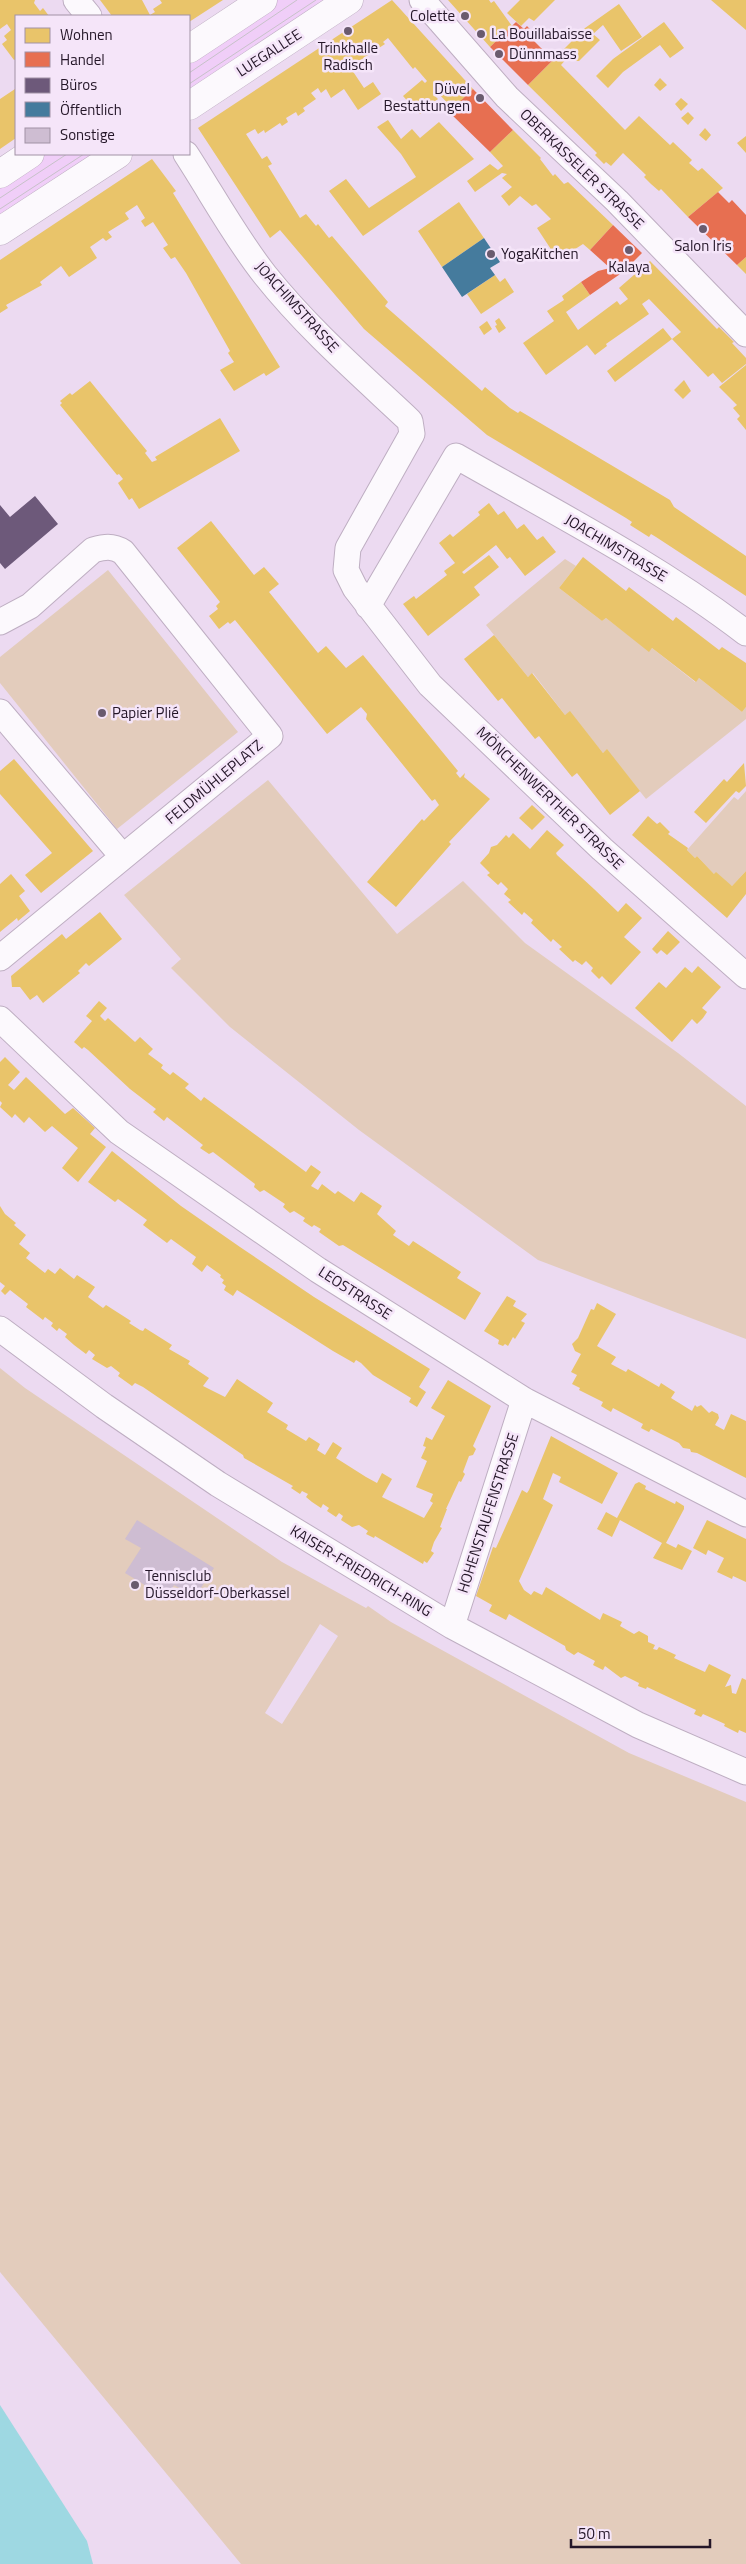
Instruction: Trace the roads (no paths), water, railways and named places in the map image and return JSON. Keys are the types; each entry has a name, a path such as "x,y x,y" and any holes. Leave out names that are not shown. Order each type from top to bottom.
{"main road":[{"path":"190,49 263,0"},
{"name":"LUEGALLEE","path":"190,105 350,0"},
{"path":"0,174 28,155"},
{"path":"0,231 116,155"}],"street":[{"path":"76,0 88,15"},
{"name":"OBERKASSELER STRASSE","path":"422,0 507,97 617,202 746,334"},
{"name":"JOACHIMSTRASSE","path":"187,155 265,274 334,349 410,421"},
{"name":"MÖNCHENWERTHER STRASSE","path":"410,421 412,434 348,548 346,570 355,588 430,685 602,849 745,974"},
{"name":"JOACHIMSTRASSE","path":"368,606 456,456 646,565 715,609 746,632"},
{"name":"FELDMÜHLEPLATZ","path":"0,622 30,606 93,550 105,546 116,548 123,552 270,736 123,857"},
{"path":"0,712 123,857 0,958"},
{"name":"LEOSTRASSE","path":"0,1019 119,1132 318,1270 524,1400 746,1514"},
{"name":"KAISER-FRIEDRICH-RING","path":"0,1329 104,1406 218,1484 452,1626 638,1725 746,1772"},
{"name":"HOHENSTAUFENSTRASSE","path":"452,1626 524,1400"}],"tram line":[{"path":"190,72 297,0"},
{"path":"190,83 316,0"},
{"path":"0,198 65,155"},
{"path":"0,209 82,155"}],"place":[{"name":"Colette","path":"465,16"},
{"name":"Trinkhalle Radisch","path":"348,31"},
{"name":"La Bouillabaisse","path":"481,34"},
{"name":"Dünnmass","path":"499,54"},
{"name":"Düvel Bestattungen","path":"480,98"},
{"name":"Salon Iris","path":"703,229"},
{"name":"Kalaya","path":"629,250"},
{"name":"YogaKitchen","path":"491,254"},
{"name":"Papier Plié","path":"102,713"},
{"name":"Tennisclub Düsseldorf-Oberkassel","path":"135,1585"}]}
